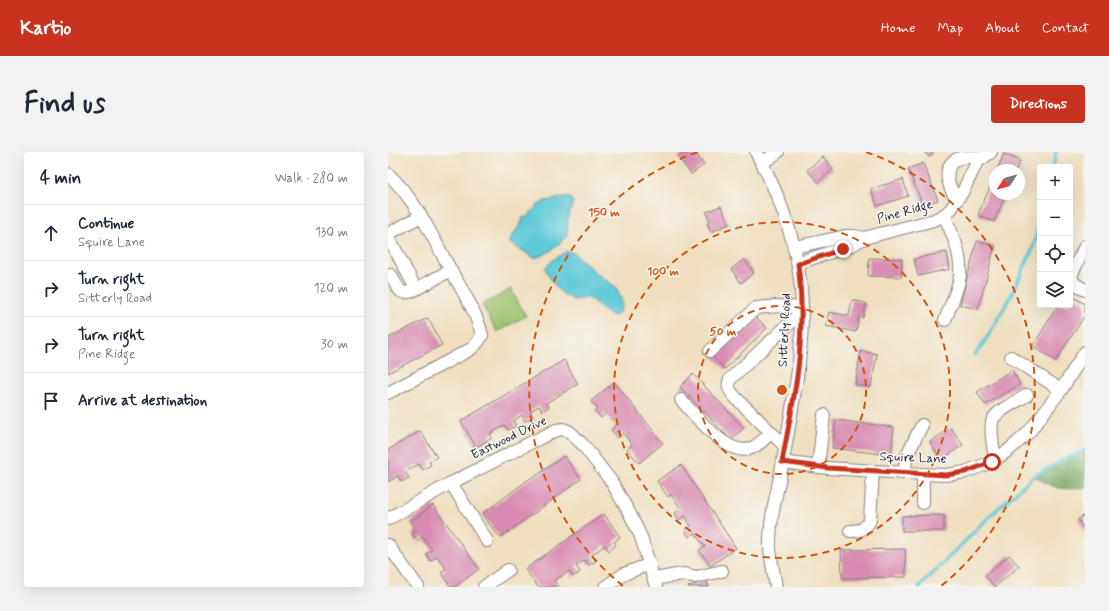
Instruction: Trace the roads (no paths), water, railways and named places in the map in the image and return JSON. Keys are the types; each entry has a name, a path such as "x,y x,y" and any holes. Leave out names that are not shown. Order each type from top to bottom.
{"street":[{"name":"Sitterly Road","path":"756,152 775,192 794,248 798,264 802,310 799,360 773,508 770,548 776,587"},
{"path":"762,163 778,152"},
{"path":"957,200 947,178 948,168 951,163 961,157 986,155"},
{"name":"Pine Ridge","path":"798,264 852,246 864,238 934,220 944,215 951,209 957,200 978,162 986,155"},
{"path":"388,174 410,199 420,216 469,302 482,335 471,349 388,393"},
{"path":"944,215 952,232 958,255 960,272 959,282 945,320"},
{"path":"416,289 388,235 420,216"},
{"path":"794,248 846,236 864,238"},
{"path":"1085,246 1071,276 1074,283 1085,290"},
{"path":"391,275 398,289 403,293 406,293 451,270"},
{"path":"710,350 756,308 777,306 802,310"},
{"path":"785,446 736,398 729,390 728,384 730,379 802,310"},
{"name":"Squire Lane","path":"782,462 904,473 946,475 965,472 994,460 1029,432 1061,390 1085,352"},
{"path":"1011,357 1061,390"},
{"path":"994,460 992,429 993,419 1002,410 1027,395"},
{"path":"681,400 721,441 734,449 748,450 771,433"},
{"path":"818,466 824,415"},
{"path":"904,473 907,456 922,425"},
{"name":"Eastwood Drive","path":"388,519 451,482 556,430 563,428 584,446 611,482 630,514 641,537 655,583"},
{"path":"850,531 863,530 868,525 870,520 873,471"},
{"path":"923,474 923,503"},
{"path":"451,482 487,541"},
{"path":"388,545 414,585"},
{"path":"605,587 624,574 650,564"},
{"path":"484,587 508,570"},
{"path":"655,583 677,575 684,574 696,577 722,571"}],"water":[{"path":"565,197 570,198 573,201 568,218 567,236 556,247 544,255 534,258 510,243 511,238 522,222 522,218 527,217 538,205 545,201"},
{"path":"565,252 572,252 601,277 615,286 621,298 622,305 620,312 615,316 603,310 589,298 573,300 560,291 552,282 545,268 553,260"}],"waterway":[{"path":"1054,164 1056,152"},
{"path":"975,355 988,336 1012,294 1033,248 1037,233"},
{"path":"919,587 992,514 1034,476 1085,450"}]}
